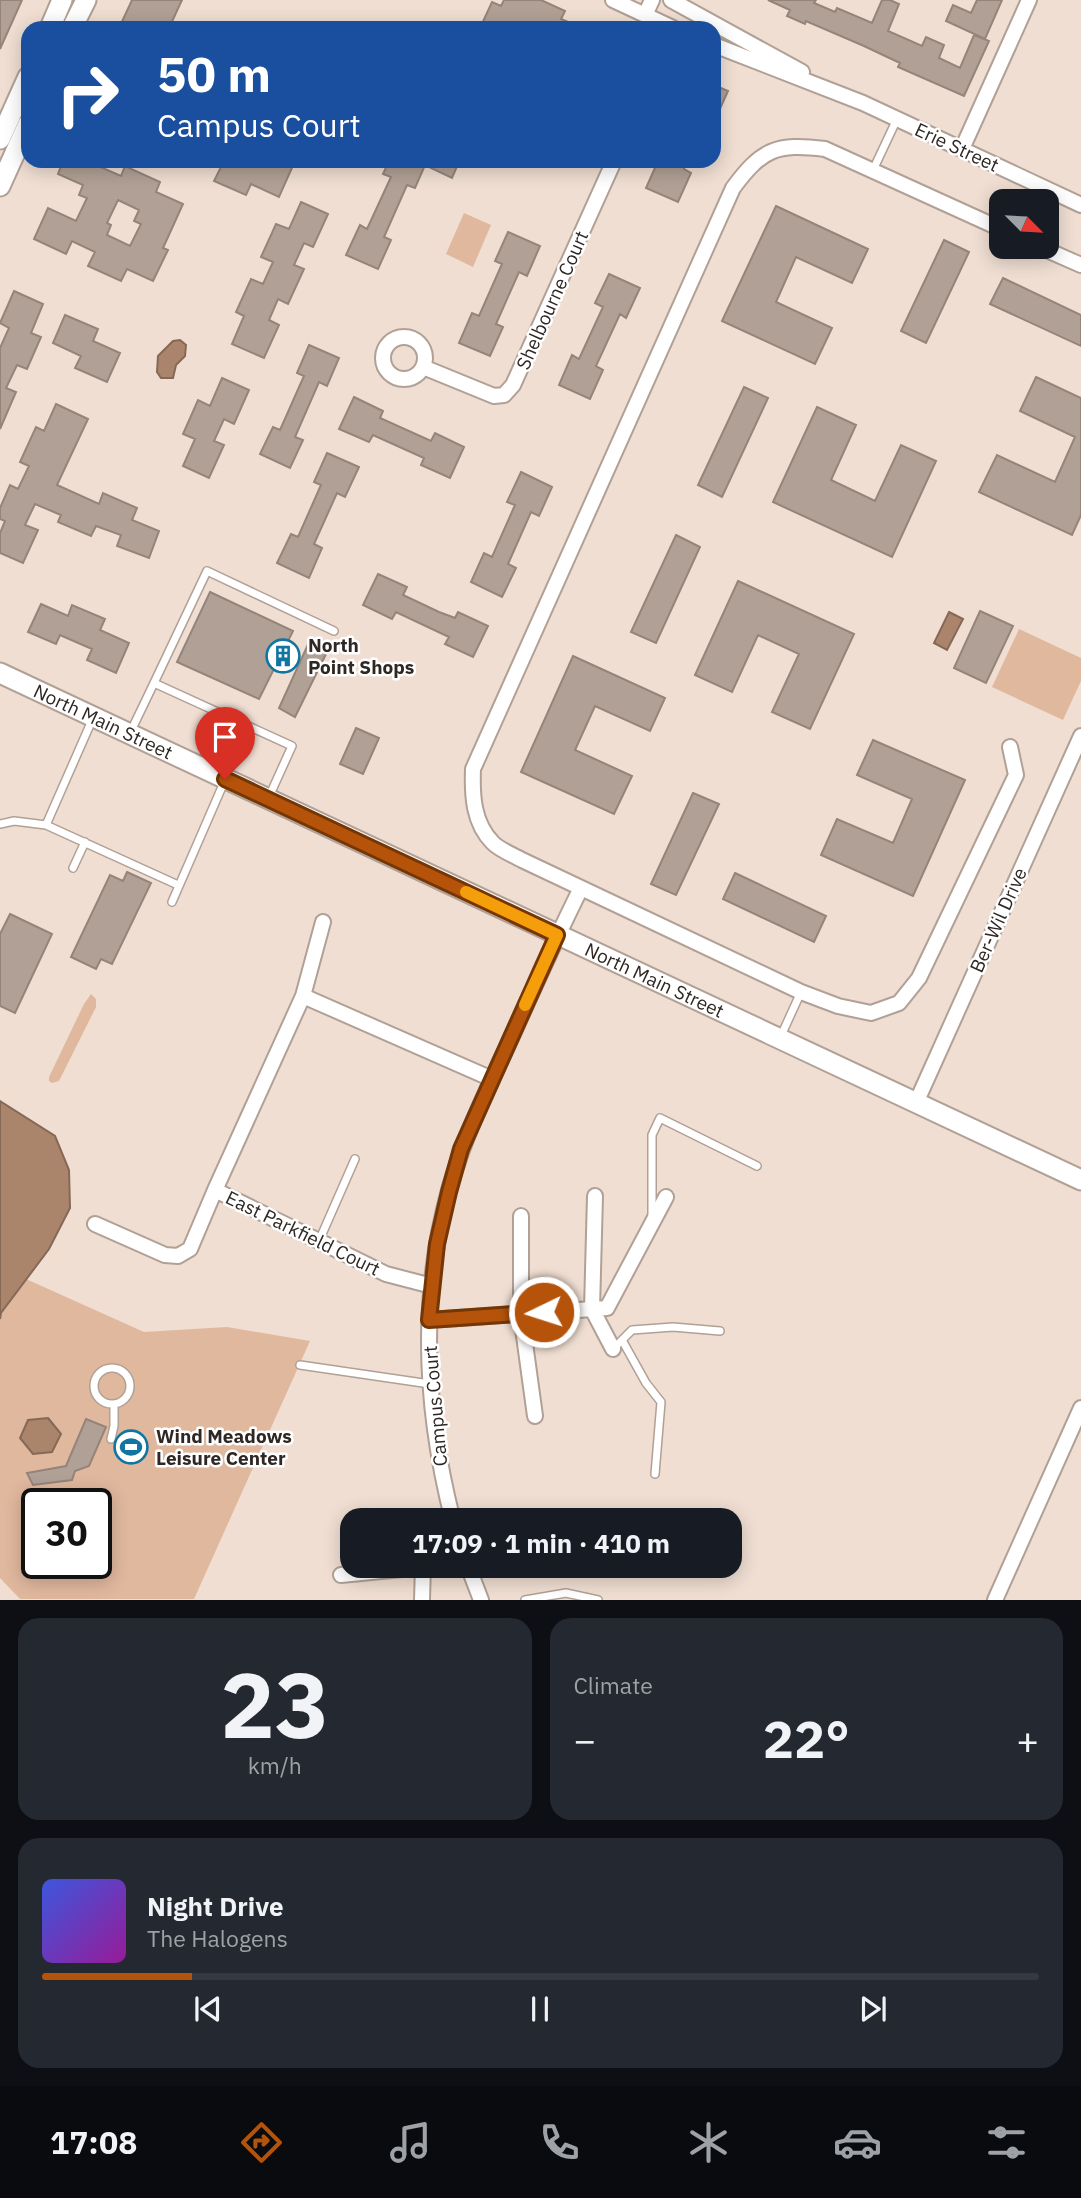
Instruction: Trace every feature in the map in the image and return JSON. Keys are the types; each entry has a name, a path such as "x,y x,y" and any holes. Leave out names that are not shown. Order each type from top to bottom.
{"main road":[{"path":"53,21 62,0"},
{"path":"76,21 86,0"},
{"path":"0,139 21,92"},
{"path":"0,184 21,139"},
{"name":"North Main Street","path":"0,673 1081,1180"}],"street":[{"path":"613,0 658,21"},
{"path":"645,15 652,0"},
{"path":"962,149 1029,0"},
{"path":"674,21 677,3"},
{"name":"Erie Street","path":"677,3 710,21"},
{"name":"Erie Street","path":"721,27 833,91"},
{"name":"Erie Street","path":"721,48 897,118 1081,205"},
{"path":"989,223 825,149 798,145 778,148 752,162 733,188 473,769 472,794 479,824 494,844 801,992 838,1006 871,1013 899,1003 919,978 1016,775 1010,747"},
{"name":"Shelbourne Court","path":"423,367 494,396 504,395 513,385 611,168"},
{"path":"1059,255 1081,265"},
{"name":"Ber-Wil Drive","path":"916,1103 1081,736"},
{"name":"Campus Court","path":"450,1508 435,1438 430,1384 429,1320 437,1244 461,1149 557,935 581,888"},
{"path":"215,1190 303,996 323,922"},
{"path":"303,996 492,1079"},
{"name":"East Parkfield Court","path":"95,1224 165,1255 178,1256 190,1249 215,1190 387,1274 432,1286"},
{"path":"595,1196 592,1309 617,1345"},
{"path":"429,1320 607,1308 666,1197"},
{"path":"521,1216 521,1314 535,1416"},
{"path":"995,1600 1081,1408"},
{"path":"422,1600 423,1578"},
{"path":"473,1578 481,1600"}],"lane":[{"path":"873,170 897,118"},
{"path":"129,733 207,572 334,631"},
{"path":"154,683 292,746 268,800"},
{"path":"46,825 94,718"},
{"path":"172,902 225,779"},
{"path":"0,824 14,821 46,825 178,885"},
{"path":"73,868 85,842"},
{"path":"779,1039 801,992"},
{"path":"652,1223 652,1135 660,1118 757,1166"},
{"path":"319,1241 355,1159"},
{"path":"655,1474 661,1402 617,1345 632,1329 673,1327 720,1331"},
{"path":"300,1365 430,1384"},
{"path":"114,1367 125,1372 130,1382 129,1394 114,1404 102,1401 95,1391 99,1374 114,1367"},
{"path":"111,1439 114,1404"},
{"path":"525,1600 566,1593 598,1600"}],"shaded area":[{"path":"464,213 491,225 473,267 446,254"},
{"path":"180,340 186,345 185,356 176,365 173,378 161,378 157,372 158,356 173,341"},
{"path":"949,612 963,619 947,650 934,643"},
{"path":"1019,629 1081,658 1081,681 1063,720 992,687"},
{"path":"91,994 96,999 96,1007 59,1081 52,1083 49,1077"},
{"path":"0,1101 55,1136 69,1170 70,1208 49,1249 1,1313 0,1319"},
{"name":"Wind Meadows Leisure Center","path":"26,1279 144,1332 227,1327 310,1341 194,1599 20,1599 0,1578 1,1313"},
{"path":"48,1418 61,1434 52,1452 33,1454 20,1438 28,1420"}],"building":[{"path":"0,0 22,0 0,49"},
{"path":"132,0 182,0 172,21 122,21"},
{"path":"504,0 541,0 565,11 561,19 566,21 483,21 492,2 501,6"},
{"path":"768,0 816,0 814,3 835,12 837,8 872,23 882,0 890,0 899,4 888,31 922,46 926,37 944,45 939,58 960,68 974,35 989,41 964,96 898,67 900,63 864,46 806,21 805,24 787,16 790,10"},
{"path":"977,0 1002,0 985,39 946,21 953,5 971,13"},
{"path":"721,88 728,91 721,106"},
{"path":"60,168 103,168 121,176 124,168 129,168 160,182 156,192 183,204 163,248 168,250 153,281 127,269 121,281 88,266 95,252 72,241 66,254 34,239 48,208 76,221 87,198 79,195 83,185 58,174","holes":["118,200 139,210 134,221 141,224 130,246 107,235 111,225 107,223"]},
{"path":"220,168 292,168 279,197 251,184 246,195 214,181"},
{"path":"386,168 424,168 415,188 407,185 384,237 391,240 378,269 346,255 360,225 367,229 391,177 383,174"},
{"path":"431,168 456,168 452,178"},
{"path":"655,168 684,168 691,173 678,202 646,188"},
{"path":"301,202 328,214 313,247 304,243 294,265 304,269 288,304 278,299 269,320 279,325 264,358 232,344 244,316 236,312 251,279 263,284 273,262 261,257 276,224 289,229"},
{"path":"776,206 868,249 852,283 796,257 776,302 832,328 815,364 722,321"},
{"path":"508,232 540,246 527,276 519,272 496,324 503,327 490,356 459,343 472,313 479,316 502,264 495,261"},
{"path":"944,240 969,252 926,343 901,331"},
{"path":"609,274 640,288 626,318 620,314 596,366 603,370 590,399 559,385 572,355 579,359 603,307 595,303"},
{"path":"1003,278 1081,315 1081,346 990,304"},
{"path":"14,291 43,304 31,333 41,337 27,369 17,365 6,388 16,392 0,429 0,348 9,328 0,323"},
{"path":"65,315 98,329 93,341 120,353 107,382 75,368 81,356 53,343"},
{"path":"309,345 339,358 327,386 319,382 295,437 303,440 290,468 260,454 273,427 280,430 304,376 297,373"},
{"path":"1036,377 1081,398 1081,515 1072,535 979,492 997,455 1055,482 1075,437 1020,411"},
{"path":"222,378 249,390 234,424 224,419 214,441 224,445 209,478 183,466 195,439 183,434 198,400 210,406"},
{"path":"744,387 768,398 722,497 698,485"},
{"path":"354,397 383,411 380,418 431,441 435,433 464,447 450,478 421,465 424,458 373,435 369,442 339,429"},
{"path":"56,404 88,419 57,485 99,504 103,493 137,508 132,520 159,531 149,558 117,546 121,535 96,526 91,536 58,522 61,515 35,504 25,525 38,530 23,563 0,553 0,533 5,521 0,519 0,508 10,485 18,489 29,466 20,462 36,427 44,431"},
{"path":"817,407 856,425 831,480 875,501 901,445 936,461 892,557 773,502"},
{"path":"327,453 359,467 345,497 337,493 314,544 322,548 309,578 277,563 291,534 298,537 321,485 314,482"},
{"path":"521,472 552,487 539,516 531,512 508,564 516,568 502,597 471,582 484,553 492,557 515,505 507,502"},
{"path":"676,535 700,547 656,643 631,632"},
{"path":"378,574 407,587 403,595 455,618 458,612 488,626 473,657 445,644 449,637 396,612 392,619 363,605"},
{"path":"738,581 854,634 810,729 772,712 799,654 758,635 732,692 695,675"},
{"name":"North Point Shops","path":"210,592 293,631 259,699 177,662"},
{"path":"41,604 68,616 72,605 105,619 100,630 129,643 116,673 87,660 92,649 60,635 56,644 28,632"},
{"path":"980,611 1013,626 986,683 954,668"},
{"path":"310,640 329,648 295,717 279,708"},
{"path":"573,656 665,698 650,731 595,706 575,750 632,776 614,814 521,772"},
{"path":"356,728 379,738 363,774 340,764"},
{"path":"873,740 965,780 913,896 821,855 837,819 893,843 912,799 857,775"},
{"path":"693,793 719,804 676,895 651,884"},
{"path":"127,872 151,883 112,964 101,959 96,969 71,957 110,875 123,881"},
{"path":"735,873 826,916 814,942 723,899"},
{"path":"10,914 52,934 15,1013 0,1006 0,934"},
{"path":"86,1419 106,1427 89,1466 75,1471 72,1480 33,1485 27,1473 66,1466"}],"slow traffic":[{"path":"466,892 557,935 525,1005"}],"place":[{"name":"North Point Shops","path":"283,656"},
{"name":"Wind Meadows Leisure Center","path":"131,1447"}],"route":[{"path":"225,779 557,935 461,1149 437,1244 429,1320 544,1312"}]}
